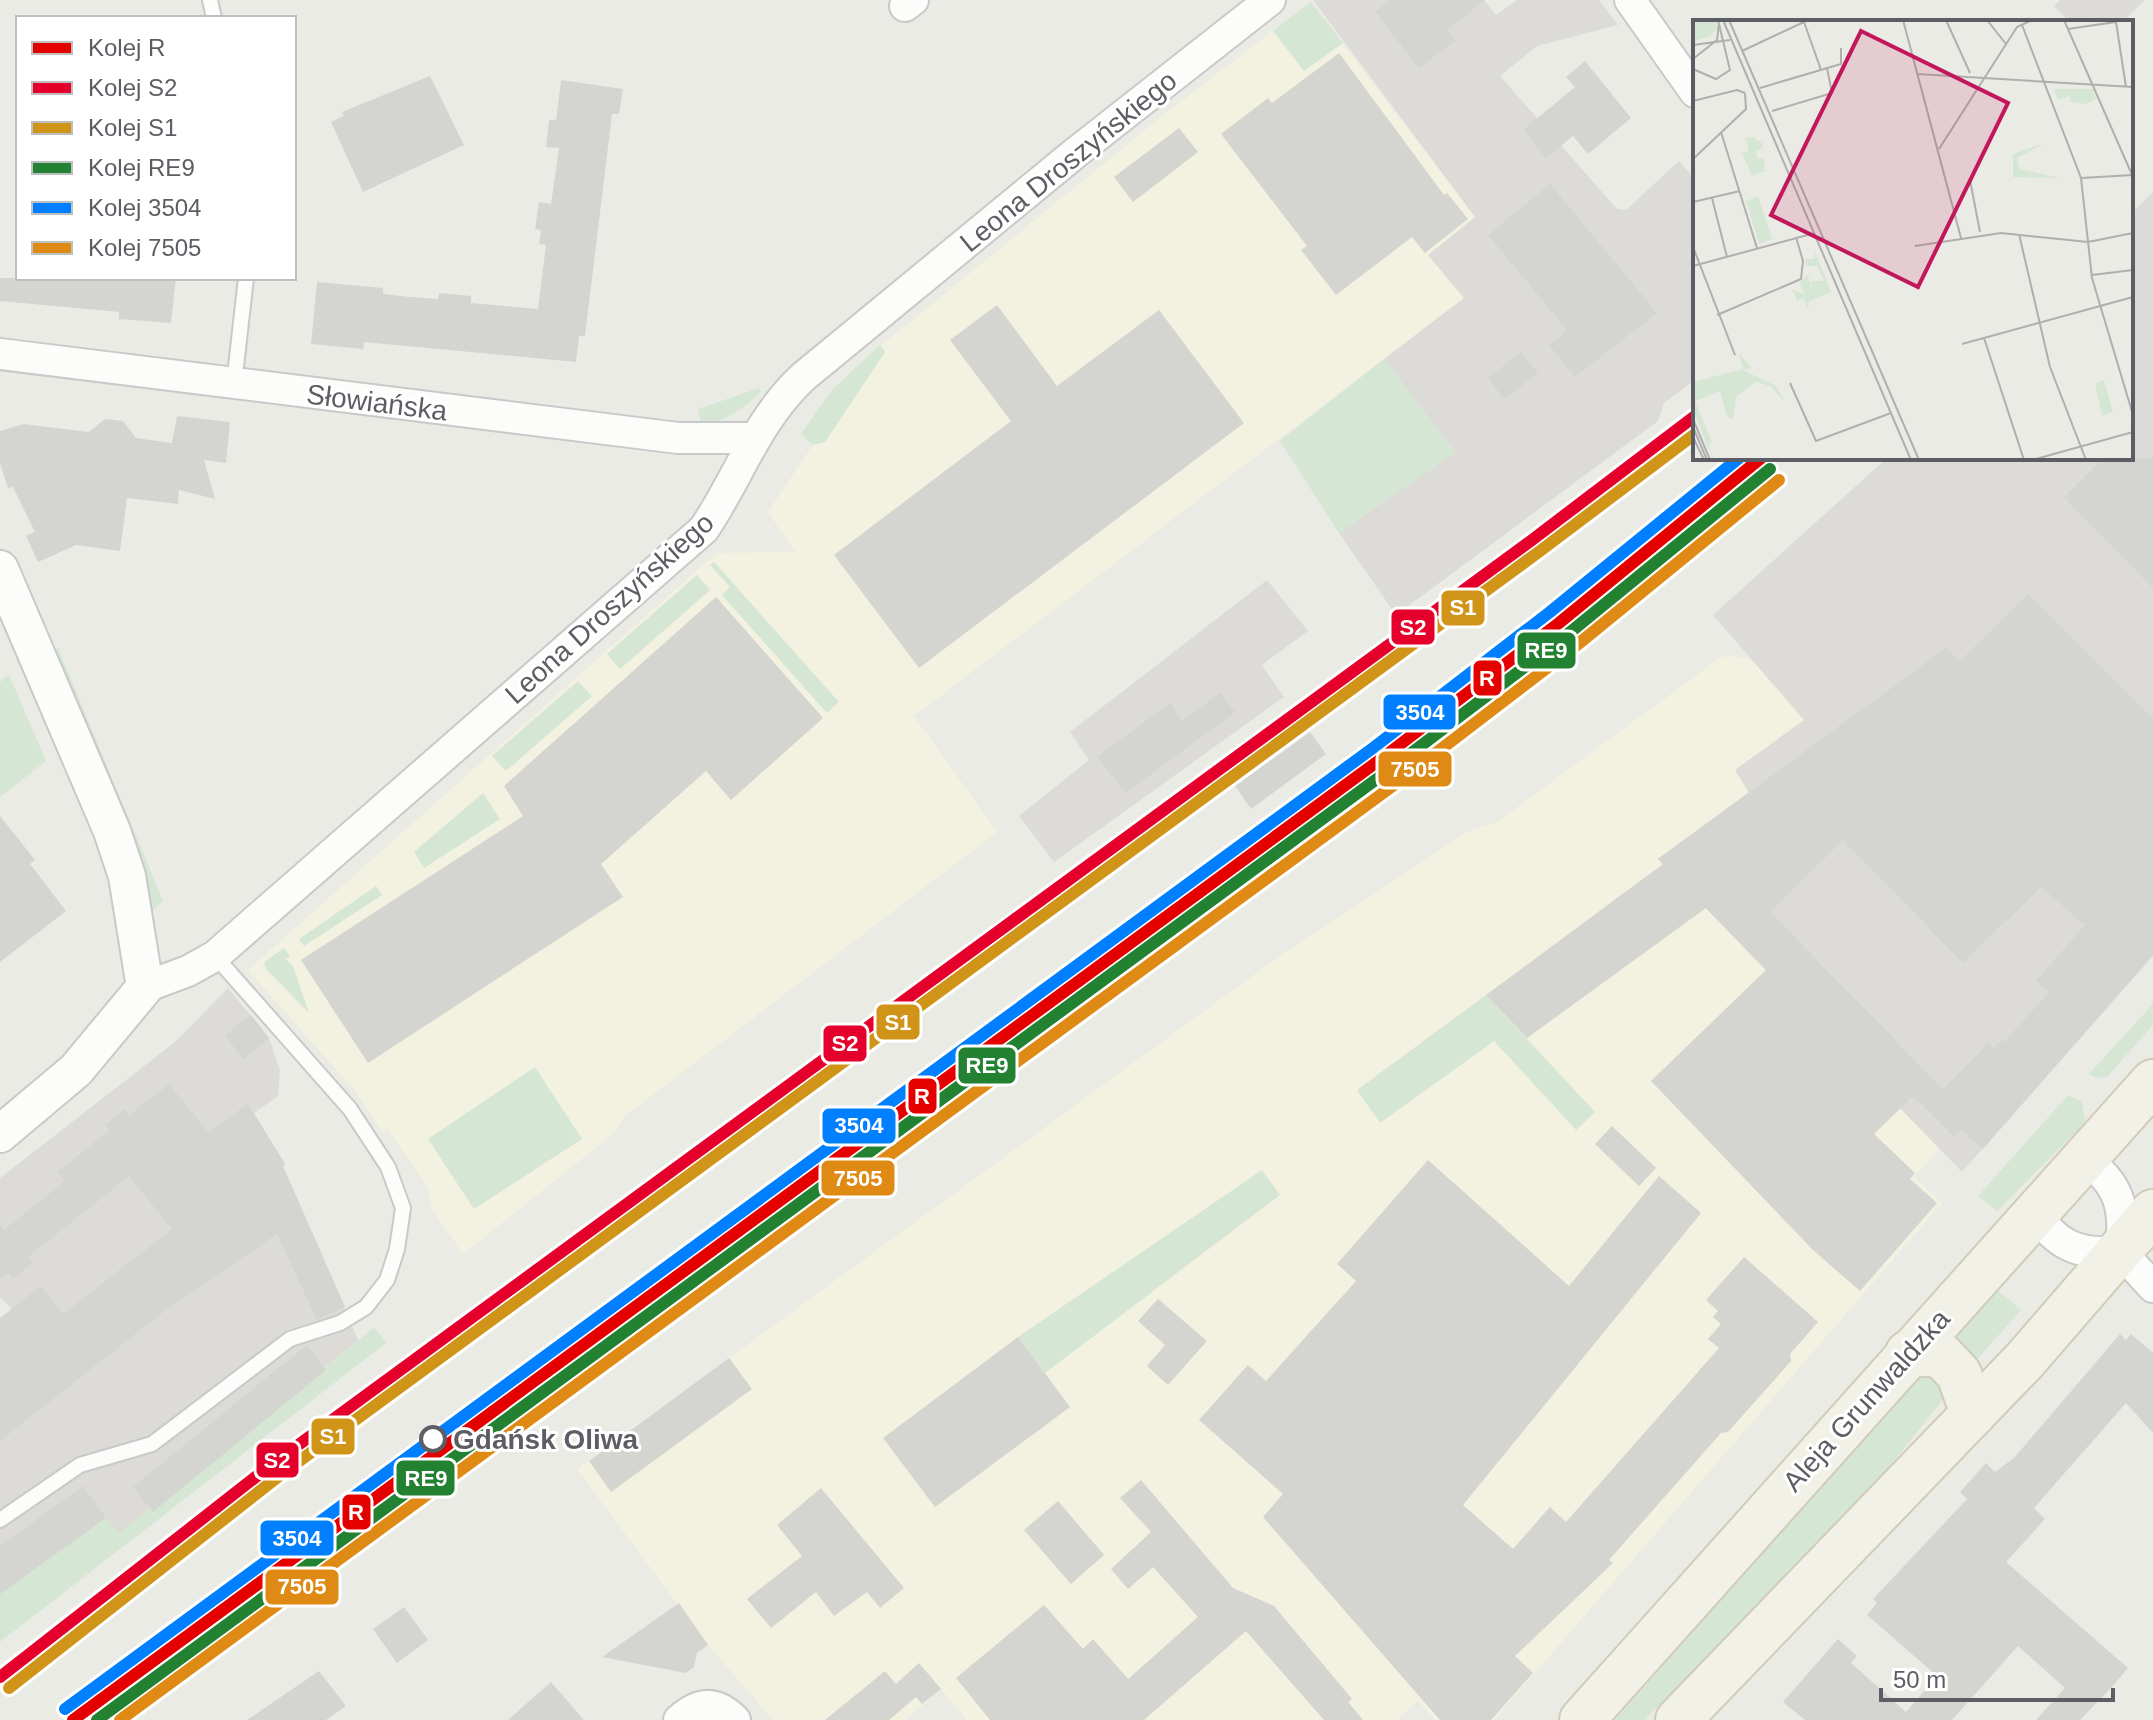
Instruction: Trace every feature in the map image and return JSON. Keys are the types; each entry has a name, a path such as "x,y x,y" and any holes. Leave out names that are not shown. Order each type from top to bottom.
{"main road":[{"name":"Aleja Grunwaldzka","path":"1582,1720 2153,1082"},
{"path":"1678,1720 1973,1414 2153,1212"},
{"path":"1908,1353 1941,1355 1959,1374 1973,1414"}],"street":[{"name":"Leona Droszyńskiego","path":"0,1134 76,1070 145,987 188,971 215,956 704,529 727,495 754,438 777,402 803,377 1074,154 1270,0"},
{"path":"1630,0 1693,89"},
{"name":"Słowiańska","path":"0,354 678,438 754,438"},
{"path":"0,569 112,831 127,876 145,987"},
{"path":"2083,1159 2102,1171 2119,1197 2123,1216 2120,1251 2153,1287"},
{"path":"2035,1211 2044,1226 2069,1248 2085,1252 2120,1251"},
{"path":"679,1720 689,1711 712,1704 721,1707 735,1720"}],"lane":[{"path":"234,384 246,280"},
{"path":"0,1520 80,1465 152,1444 290,1339 340,1323 366,1307 387,1280 397,1249 403,1208 388,1167 350,1109 215,956"}],"shaded area":[{"path":"1313,0 1484,0 1496,15 1517,0 1599,0 1618,25 1537,46 1500,76 1617,209 1626,210 1679,161 1691,175 1693,174 1693,381 1664,403 1658,421 1396,615 1339,533 1455,452 1384,359 1464,298 1428,255 1475,217"},
{"path":"2060,0 2145,0 2124,20 2068,20 2054,6"},
{"path":"1311,2 1475,217 1464,298 914,716 997,832 625,1116 614,1133 463,1254 432,1209 428,1188 388,1129 382,1132 357,1093 248,970 717,553 795,552 768,512 876,350 1167,112"},
{"path":"2153,192 2153,956 1962,1172 1658,859 1749,793 1735,770 1804,720 1713,615 1885,460 2133,460 2133,212"},
{"path":"1267,580 1308,631 1262,665 1284,697 1054,862 1019,816 1089,760 1070,732"},
{"path":"1735,656 1755,662 1805,720 1749,792 1658,859 1940,1148 1914,1177 1942,1203 1494,1720 1435,1720 1418,1701 1397,1720 967,1720 941,1689 905,1720 773,1720 708,1645 577,1469 1281,955 1467,832 1497,822 1721,657"},
{"path":"228,988 269,1038 280,1070 278,1096 254,1113 285,1164 283,1167 358,1340 153,1511 150,1508 119,1534 106,1518 0,1594 0,1388 12,1309 0,1297 0,1178 175,1042"}],"green space":[{"path":"1311,2 1343,43 1304,71 1273,31"},
{"path":"880,345 885,352 825,442 813,445 801,434 831,391"},
{"path":"1384,359 1455,452 1339,533 1280,441"},
{"path":"759,388 761,392 734,413 717,421 701,422 698,409"},
{"path":"714,562 839,702 827,713 722,595 730,587 710,565"},
{"path":"697,575 710,590 620,669 607,654"},
{"path":"58,648 163,901 150,913 51,651"},
{"path":"9,675 46,761 0,797 0,682"},
{"path":"578,681 592,696 506,771 492,756"},
{"path":"483,793 500,819 424,868 414,852"},
{"path":"376,886 382,895 304,946 299,939"},
{"path":"284,948 290,956 286,959 293,966 309,1013 266,969 264,962"},
{"path":"1486,995 1595,1112 1576,1130 1494,1041 1380,1123 1357,1090"},
{"path":"2153,1004 2153,1025 2107,1077 2097,1078 2089,1074"},
{"path":"535,1067 582,1139 474,1209 428,1139"},
{"path":"2068,1095 2082,1102 2085,1123 1997,1211 1978,1196"},
{"path":"1262,1170 1280,1195 1045,1373 1018,1337"},
{"path":"1996,1289 2021,1310 1972,1365 1952,1339"},
{"path":"374,1327 386,1343 0,1642 0,1594 106,1518 119,1534 150,1508 154,1511"},
{"path":"1934,1372 1945,1393 1942,1401 1845,1522 1644,1720 1615,1720 1920,1375"}],"building":[{"path":"1391,0 1485,0 1447,30 1456,40 1419,68 1375,12"},
{"path":"1339,53 1444,195 1447,193 1468,219 1425,253 1412,237 1336,295 1301,250 1307,246 1221,134 1268,98 1272,103"},
{"path":"1585,61 1631,118 1588,154 1573,136 1546,158 1523,130 1575,87 1566,77"},
{"path":"430,76 464,145 363,192 331,122 344,116 342,112"},
{"path":"561,80 623,89 619,114 612,114 585,336 579,336 576,362 364,342 363,349 311,344 317,282 383,288 383,294 411,297 438,299 439,293 471,296 471,303 538,309 546,245 539,244 541,230 535,229 539,202 551,204 559,148 546,147 549,120 556,120"},
{"path":"1179,128 1198,152 1133,202 1114,177"},
{"path":"1550,184 1657,313 1575,377 1549,345 1567,330 1488,235"},
{"path":"0,278 176,280 171,323 119,319 119,312 0,301"},
{"path":"997,305 1057,386 1159,310 1244,423 919,668 834,555 1011,421 950,340"},
{"path":"1521,352 1538,373 1504,399 1488,378"},
{"path":"177,416 230,422 226,463 204,460 215,499 179,490 178,504 127,498 120,551 76,545 38,562 26,536 35,532 13,487 8,488 0,463 0,431 23,424 89,432 105,419 123,421 136,438 172,443"},
{"path":"2153,458 2153,588 2064,497 2101,460"},
{"path":"2028,594 2153,719 2153,955 1983,1149 1961,1130 1954,1137 1913,1096 1874,1134 1915,1173 1910,1179 1937,1203 1860,1291 1813,1250 1651,1081 1766,970 1706,908 1527,1038 1486,995 1663,864 1658,859 1946,648 1959,662","holes":["1843,840 1963,963 2041,887 2085,925 2036,981 2049,992 2004,1042 2001,1040 1994,1048 1988,1043 1943,1089 1770,912"]},
{"path":"716,597 823,718 731,800 706,771 601,864 623,897 368,1063 301,960 523,816 504,786"},
{"path":"1220,693 1235,712 1126,793 1097,757 1170,703 1182,721"},
{"path":"1310,732 1326,754 1251,809 1235,786"},
{"path":"0,816 35,860 30,864 66,911 0,962"},
{"path":"251,1015 269,1038 243,1059 225,1035"},
{"path":"169,1084 208,1132 248,1104 285,1164 283,1166 345,1307 317,1320 277,1234 162,1313 0,1441 0,1318 41,1286 63,1314 172,1229 129,1176 28,1257 33,1263 13,1278 8,1272 0,1279 0,1224 4,1230 65,1181 57,1172 110,1130 105,1125 125,1109 129,1115"},
{"path":"1612,1126 1656,1168 1639,1186 1595,1144"},
{"path":"1428,1160 1569,1286 1659,1176 1701,1213 1463,1505 1513,1549 1550,1507 1566,1522 1719,1348 1708,1339 1721,1324 1713,1317 1718,1311 1706,1300 1744,1257 1818,1322 1790,1354 1791,1361 1728,1432 1721,1433 1609,1560 1613,1563 1515,1656 1533,1673 1491,1720 1440,1720 1263,1517 1283,1494 1199,1420 1248,1365 1266,1381 1356,1281 1337,1264"},
{"path":"1158,1299 1207,1341 1168,1385 1147,1366 1165,1345 1138,1321"},
{"path":"2120,1334 2126,1340 2131,1334 2153,1353 2153,1433 2126,1403 2034,1508 2045,1519 2006,1562 2128,1668 2110,1689 2080,1720 2036,1720 2065,1688 2018,1646 1952,1720 1805,1720 1783,1702 1838,1639 1857,1656 1851,1663 1906,1712 1937,1676 1867,1615 1877,1603 1873,1599 1967,1499 1960,1492 1986,1463 1995,1472 2014,1458"},
{"path":"1018,1337 1070,1407 935,1507 883,1438"},
{"path":"307,1345 326,1370 153,1512 133,1487"},
{"path":"729,1358 752,1389 611,1492 589,1461"},
{"path":"1141,1480 1233,1588 1274,1606 1352,1699 1348,1702 1363,1720 1324,1720 1246,1631 1144,1720 990,1720 956,1678 1044,1605 1083,1649 1093,1639 1128,1679 1198,1617 1153,1567 1128,1589 1111,1569 1151,1532 1120,1498"},
{"path":"83,1486 106,1518 0,1594 0,1546"},
{"path":"821,1488 904,1588 880,1608 867,1592 834,1616 816,1592 771,1628 747,1599 802,1556 777,1525"},
{"path":"1058,1501 1104,1555 1071,1584 1024,1530"},
{"path":"679,1603 708,1645 697,1653 694,1667 686,1673 602,1657"},
{"path":"404,1607 428,1640 397,1663 373,1629"},
{"path":"919,1663 941,1689 922,1704 916,1697 889,1720 825,1720 885,1671 896,1684"},
{"path":"319,1671 346,1706 326,1720 247,1720"},
{"path":"551,1682 584,1720 508,1720"}],"rail line":[{"name":"S2","path":"0,1677 271,1465 1532,540 1693,418"},
{"name":"S1","path":"9,1688 279,1476 1693,436"},
{"name":"3504","path":"65,1709 1373,748 1550,612 1737,460"},
{"name":"R","path":"73,1720 1381,759 1559,623 1759,460"},
{"name":"RE9","path":"97,1720 1389,770 1568,634 1770,469"},
{"name":"7505","path":"120,1720 1398,782 1577,645 1779,480"}],"place":[{"name":"Gdańsk Oliwa","path":"433,1439"}]}
